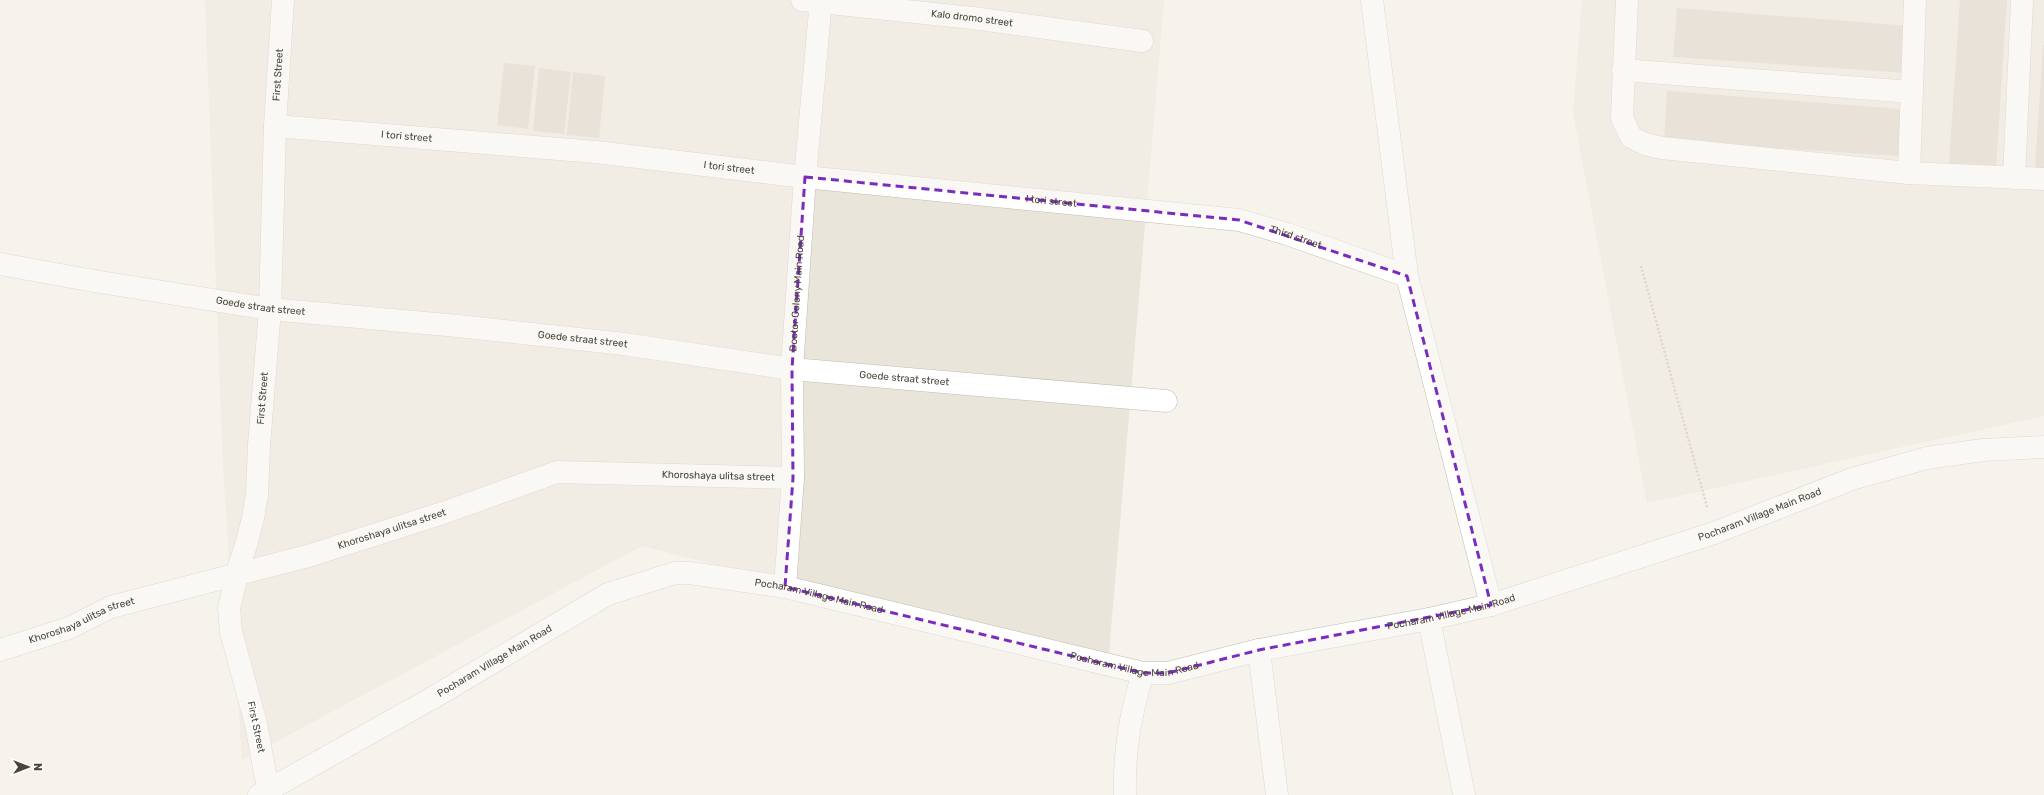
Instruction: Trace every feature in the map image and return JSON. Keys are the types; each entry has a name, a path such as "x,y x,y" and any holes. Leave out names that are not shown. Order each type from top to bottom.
{"street":[{"name":"First Street","path":"263,792 256,724 231,632 229,608 246,545 257,495 270,308 275,126 282,0"},
{"path":"1372,0 1407,276 1491,605"},
{"path":"1627,0 1622,118 1631,137 1645,144 1662,148 1909,173 2044,179"},
{"path":"1909,173 1915,0"},
{"path":"2014,178 2022,0"},
{"name":"Kalo dromo street","path":"815,1 972,18 1142,41"},
{"name":"Doctor Colony Main Road","path":"785,587 793,478 792,369 815,1"},
{"path":"1623,70 1912,92"},
{"name":"I tori street","path":"275,126 596,152 805,177 1182,213"},
{"name":"Third street","path":"1182,213 1239,220 1287,234 1407,276"},
{"name":"Goede straat street","path":"0,264 94,281 270,308 624,344 792,369 1166,401"},
{"name":"Pocharam Village Main Road","path":"263,792 429,700 608,594 675,573 785,587 1143,673 1168,673 1259,650 1429,619 1491,605 1714,533 1852,479 1927,458 1983,450 2044,447"},
{"name":"Khoroshaya ulitsa street","path":"0,650 69,628 111,607 308,556 443,512 557,472 793,478"},
{"path":"1429,619 1464,795"},
{"path":"1259,650 1277,795"},
{"path":"1125,795 1124,759 1132,708 1143,673"}],"path":[{"path":"1641,266 1714,533"}],"highlighted area":[{"path":"805,177 1239,220 1407,276 1491,605 1259,650 1168,673 1143,673 785,587 793,478 792,369"}],"shaded area":[{"path":"205,0 1164,0 1107,677 788,583 642,546 242,760 223,466"},
{"path":"1582,0 2044,0 2044,416 1647,503 1573,113"}],"building":[{"path":"1960,0 2007,0 1996,167 1949,164"},
{"path":"1677,8 1911,26 1908,73 1673,57"},
{"path":"2044,45 2044,168 2035,167"},
{"path":"504,63 535,66 528,129 497,125"},
{"path":"539,68 571,72 564,134 533,131"},
{"path":"573,72 605,76 599,138 567,135"},
{"path":"1667,91 1901,109 1899,156 1664,141"}]}
